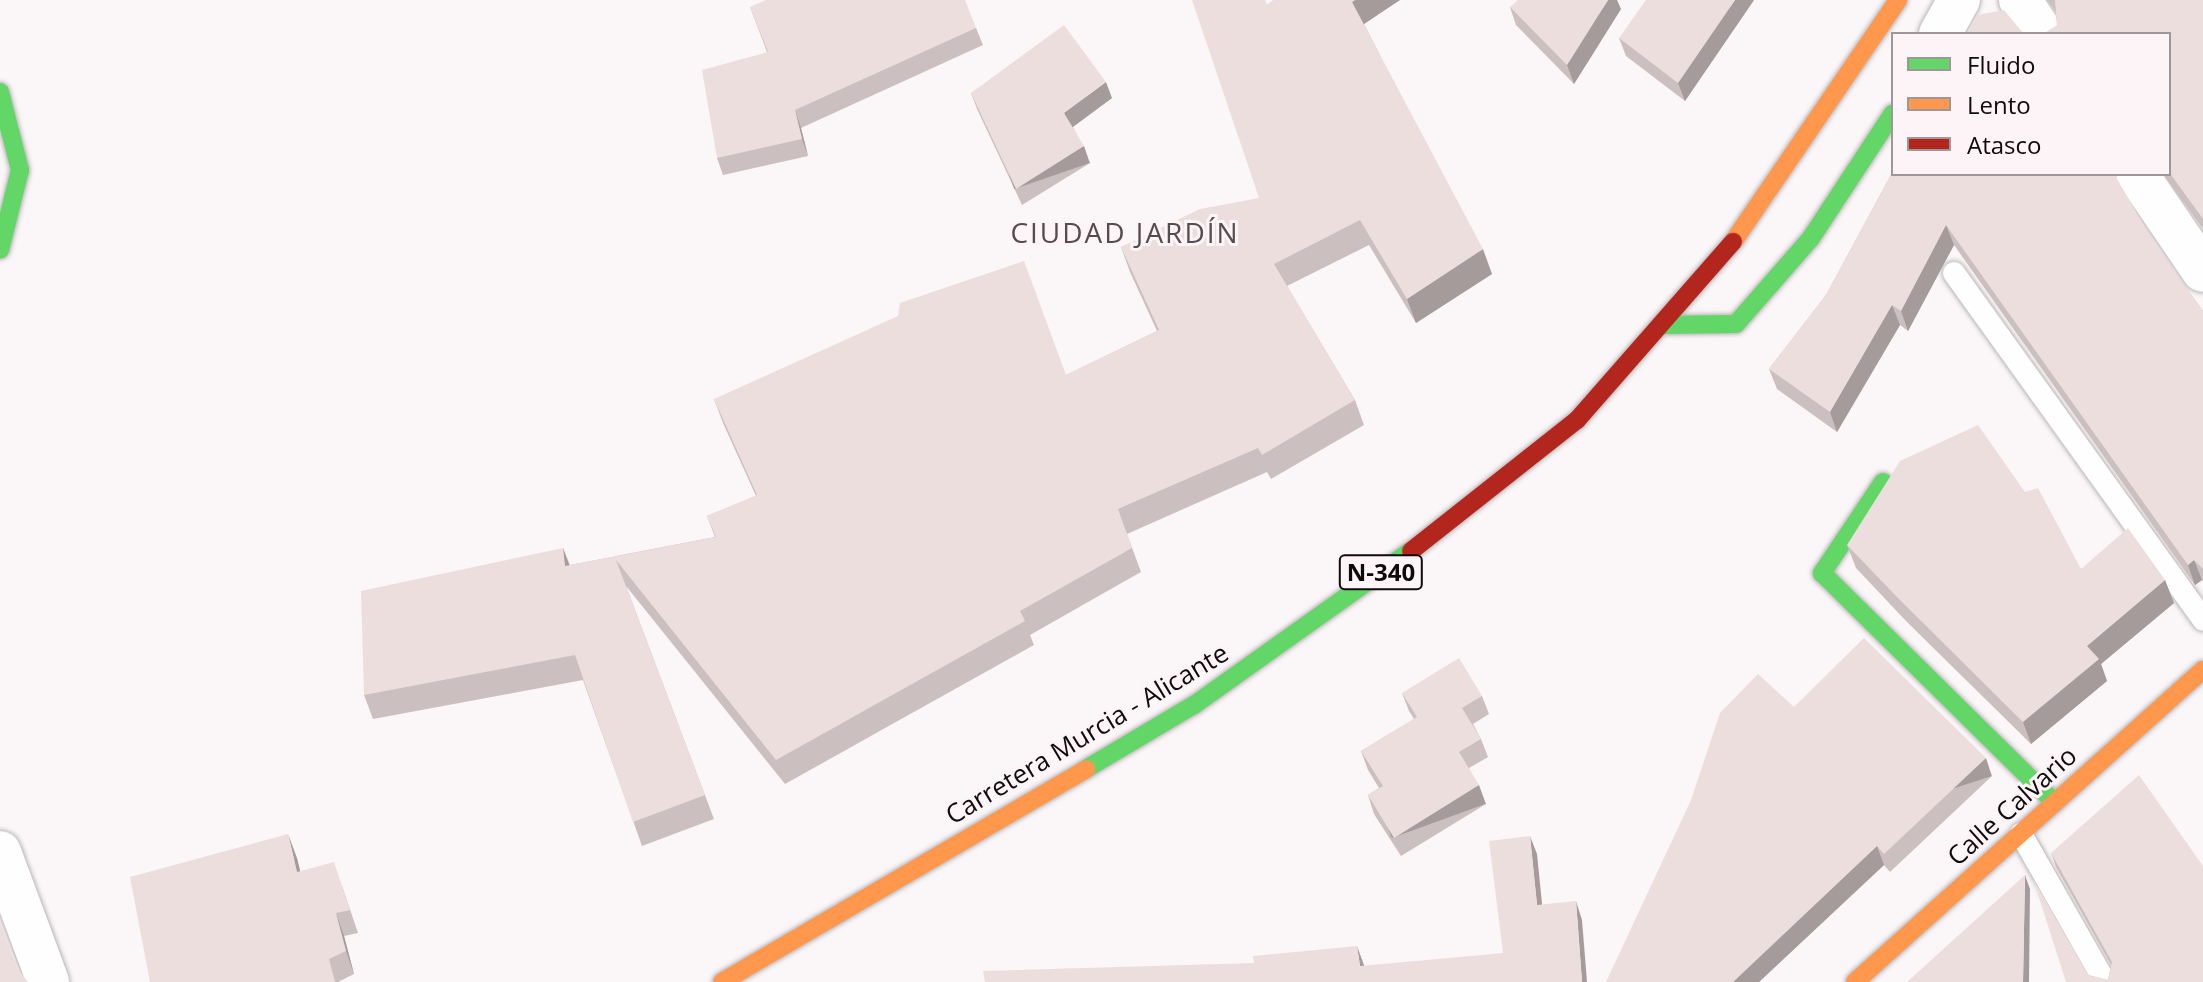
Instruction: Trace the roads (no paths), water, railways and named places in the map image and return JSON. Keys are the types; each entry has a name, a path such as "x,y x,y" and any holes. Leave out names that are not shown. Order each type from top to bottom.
{"main road":[{"name":"Carretera Murcia - Alicante","path":"722,982 1194,705 1458,517 1577,420 1725,253 1898,0"},
{"path":"0,92 20,170 0,250"},
{"path":"1661,325 1736,324 1811,238 1891,116"},
{"path":"1883,482 1822,573 2055,803"},
{"name":"Calle Calvario","path":"1855,982 2203,670"}],"street":[{"path":"1941,32 1959,0"},
{"path":"2020,0 2042,32"},
{"path":"2138,176 2203,271"},
{"path":"0,852 48,982"}],"lane":[{"path":"1954,273 2203,620"},
{"path":"2021,834 2105,982"}],"district":[{"name":"CIUDAD JARDÍN","path":"1125,232"}]}
